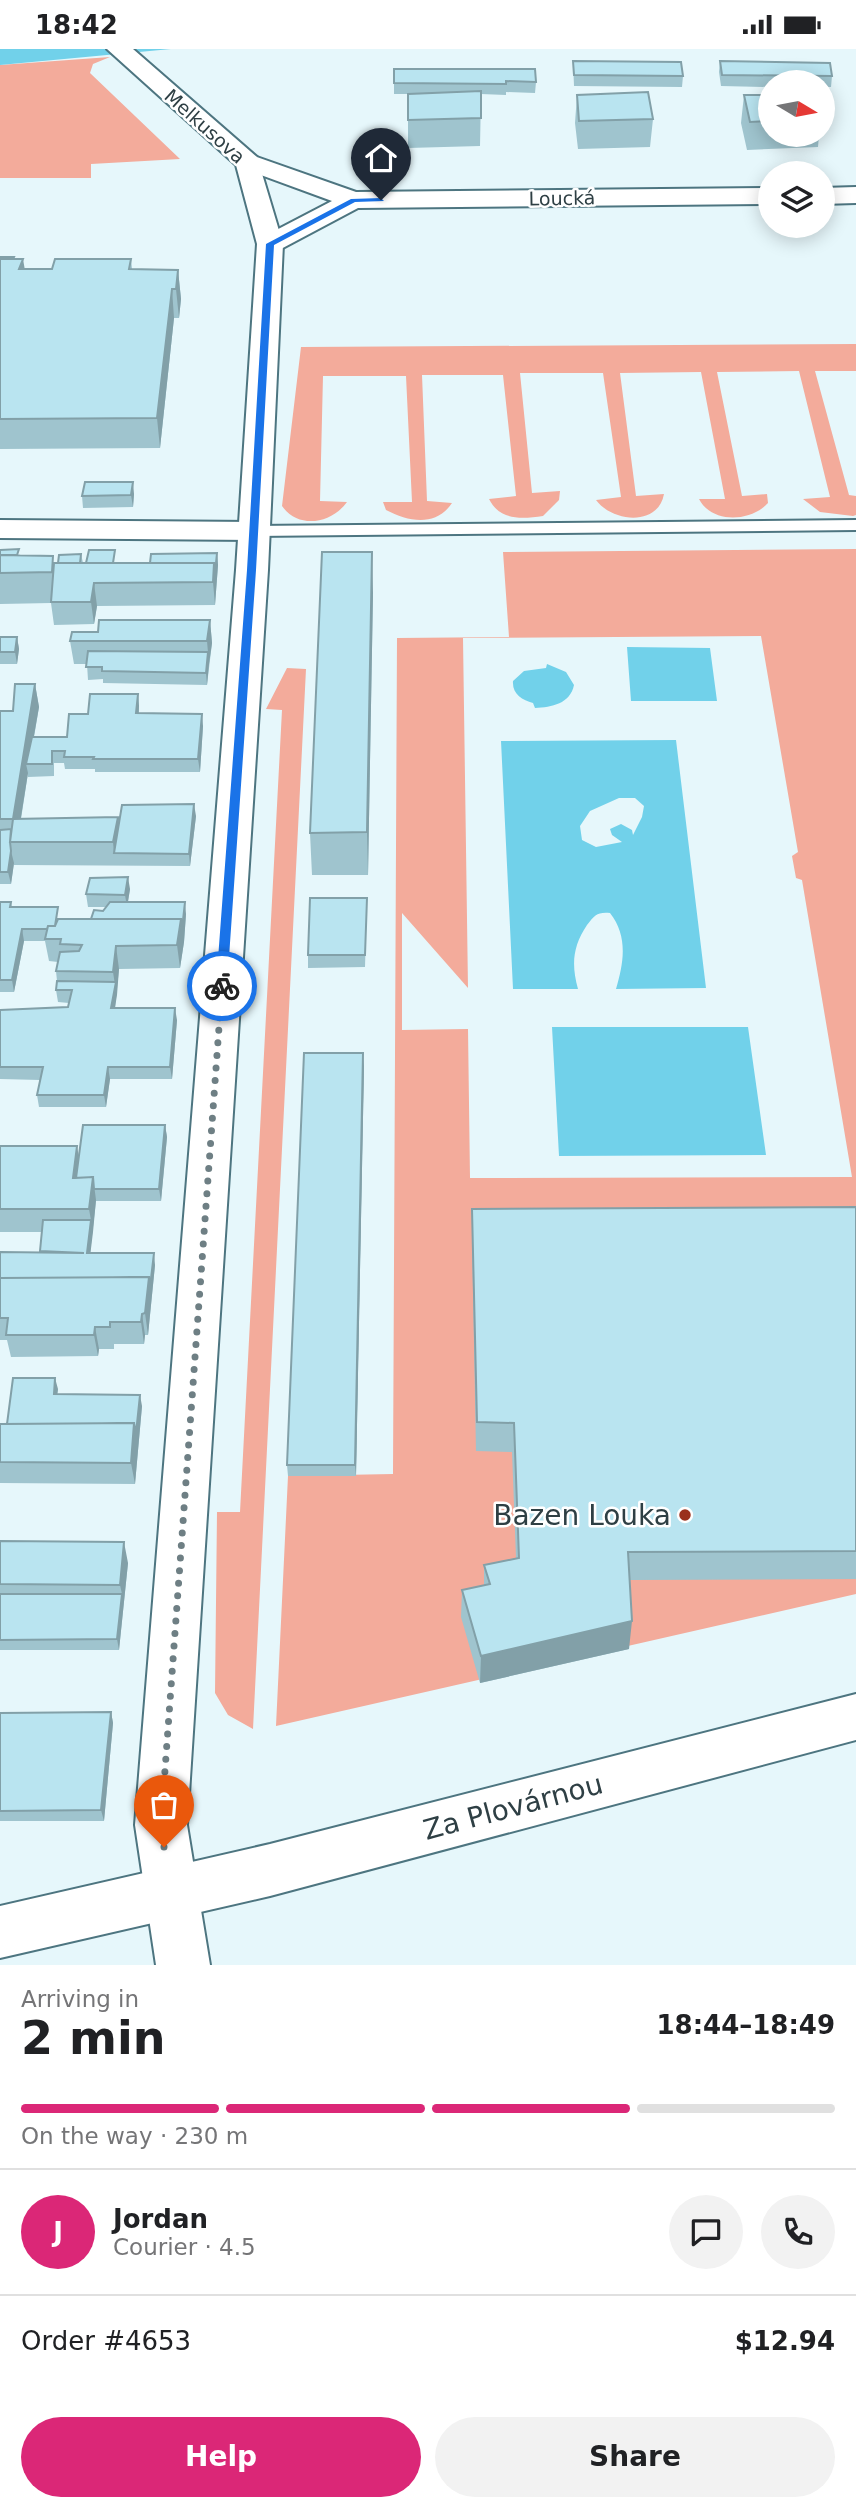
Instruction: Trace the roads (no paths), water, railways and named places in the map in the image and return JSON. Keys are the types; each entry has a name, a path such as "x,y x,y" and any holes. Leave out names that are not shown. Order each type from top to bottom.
{"street":[{"name":"Melkusova","path":"127,57 248,162 270,244 254,531 161,1825 183,1965"},
{"name":"Loucká","path":"248,162 353,200 758,196"},
{"path":"835,196 856,195"},
{"name":"Loucká","path":"270,244 353,200"},
{"path":"0,529 254,531"},
{"name":"Za Plovárnou","path":"0,1932 283,1866 856,1717"}],"lane":[{"path":"254,531 856,525"}],"water":[{"path":"0,49 171,49 0,65"},
{"path":"627,647 710,648 717,701 631,701"},
{"path":"547,664 566,672 574,685 564,700 554,705 535,708 533,703 516,693 513,681 524,671 546,668"},
{"path":"676,740 706,988 616,989 621,969 622,940 616,922 610,913 606,913 592,919 576,948 574,971 578,989 513,989 501,741","holes":["619,798 635,798 644,806 633,835 632,830 621,824 610,829 612,835 622,842 596,847 582,840 580,826 590,811"]},
{"path":"552,1027 748,1027 766,1155 559,1156"}],"place":[{"name":"Bazen Louka","path":"685,1515"}]}
